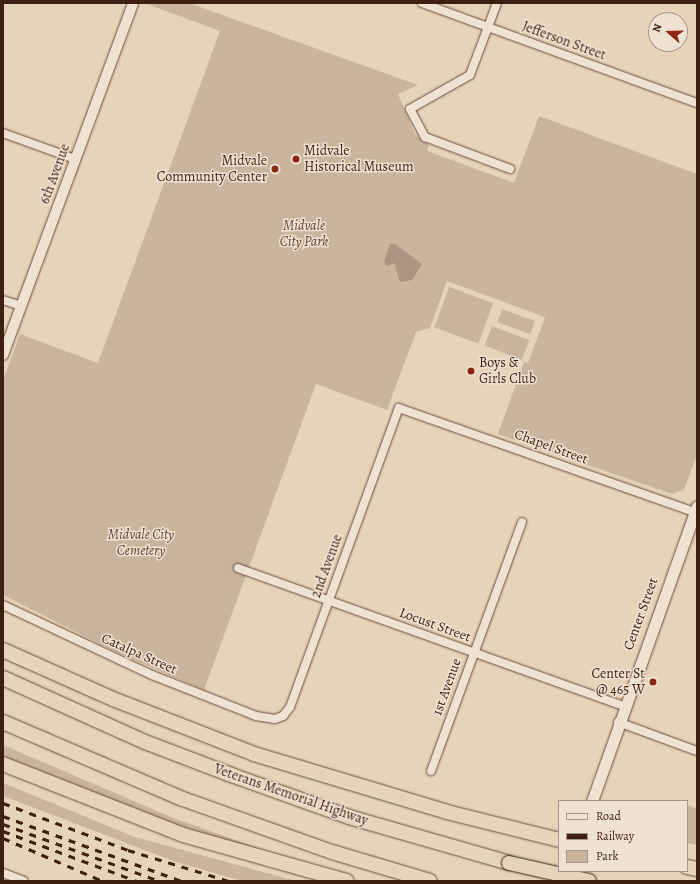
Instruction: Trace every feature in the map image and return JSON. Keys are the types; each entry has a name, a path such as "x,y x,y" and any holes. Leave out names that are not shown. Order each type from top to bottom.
{"highway":[{"path":"3,650 113,699 254,754 558,840"},
{"name":"Veterans Memorial Highway","path":"3,678 145,742 234,776 349,817 509,864 589,881"},
{"path":"3,722 197,804 332,852 430,881"},
{"path":"3,764 183,835 347,881"}],"main road":[{"name":"Center Street","path":"592,800 618,722 696,509"}],"street":[{"name":"6th Avenue","path":"3,355 133,3"},
{"name":"Jefferson Street","path":"422,3 697,103"},
{"path":"497,3 470,75 410,108 425,137 510,169"},
{"path":"3,133 75,159"},
{"path":"3,300 21,306"},
{"name":"Chapel Street","path":"399,408 696,509"},
{"name":"2nd Avenue","path":"267,719 284,716 290,707 399,408"},
{"name":"1st Avenue","path":"431,771 522,522"},
{"name":"Locust Street","path":"238,568 624,706"},
{"name":"Catalpa Street","path":"3,605 152,675 267,719"},
{"path":"618,722 697,751"},
{"path":"3,872 24,881"}],"green space":[{"name":"Midvale City Park","path":"144,3 189,3 418,85 398,94 415,134 429,145 427,151 514,183 539,116 697,174 697,455 684,490 672,494 498,434 524,362 528,363 545,317 447,281 430,328 416,332 387,410 316,384 204,690 114,651 3,595 3,381 20,334 98,363 220,31"},
{"path":"449,287 493,303 478,343 434,327"},
{"path":"502,309 535,321 530,334 497,322"},
{"path":"492,326 529,340 522,360 484,346"},
{"path":"3,745 171,817 277,855 197,833 3,758"},
{"path":"3,783 135,837 296,881 242,881 176,862 3,796"},
{"path":"688,805 697,809 697,845 688,843"}],"shaded area":[{"path":"390,244 395,244 422,264 412,280 400,282 394,263 387,266 384,262"}],"railway":[{"path":"3,803 128,850 229,881"},
{"path":"3,816 182,881"},
{"path":"3,824 160,881"},
{"path":"3,831 137,881"},
{"path":"3,838 103,881"}],"place":[{"name":"Midvale Historical Museum","path":"296,159"},
{"name":"Midvale Community Center","path":"275,169"},
{"name":"Boys & Girls Club","path":"471,371"},
{"name":"Center St @ 465 W","path":"653,682"}],"park label":[{"name":"Midvale City Cemetery","path":"141,544"}]}
